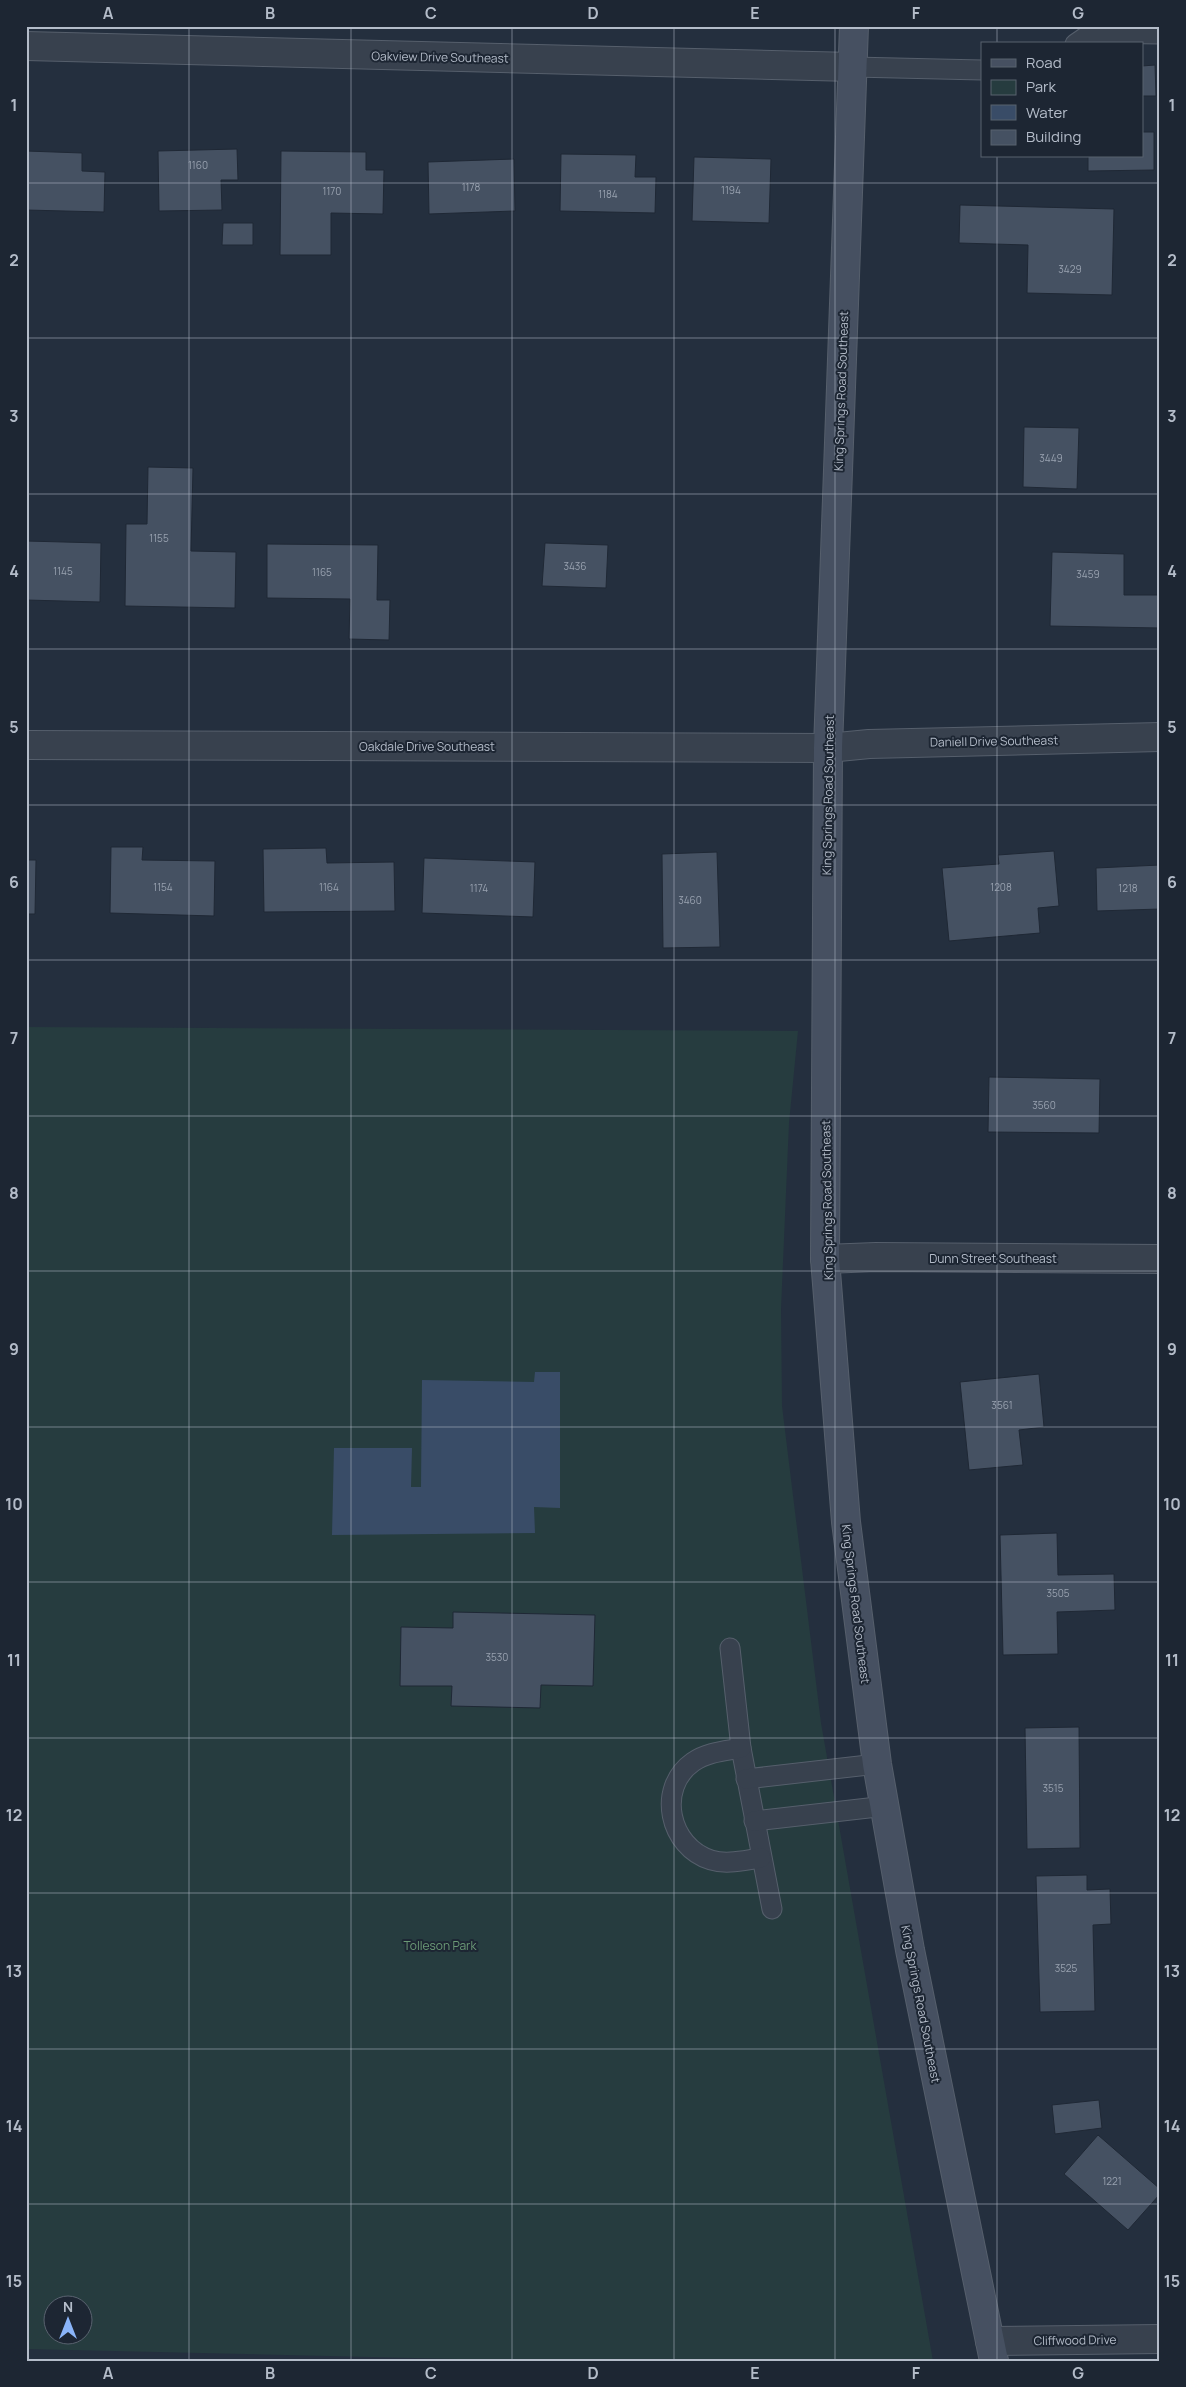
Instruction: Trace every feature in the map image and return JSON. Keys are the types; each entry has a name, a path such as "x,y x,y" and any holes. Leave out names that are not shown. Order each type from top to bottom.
{"street":[{"name":"King Springs Road Southeast","path":"854,26 828,748 826,1259 846,1522 877,1764 886,1806 910,1950 992,2351"},
{"name":"Oakview Drive Southeast","path":"26,46 853,67"},
{"name":"Daniell Drive Southeast","path":"828,748 869,744 1160,738"},
{"name":"Oakdale Drive Southeast","path":"26,745 828,748"},
{"name":"Dunn Street Southeast","path":"826,1259 876,1257 1160,1259"},
{"name":"Cliffwood Drive","path":"992,2351 1160,2339"}],"lane":[{"path":"1078,42 1090,32 1160,34"},
{"path":"853,67 981,70"},
{"path":"730,1648 741,1748 772,1909"},
{"path":"741,1748 710,1753 693,1762 680,1777 674,1789 670,1808 674,1826 684,1843 694,1852 712,1861 731,1862 761,1858"},
{"path":"746,1779 877,1764"},
{"path":"754,1822 886,1806"}],"green space":[{"name":"Tolleson Park","path":"26,1027 798,1031 789,1123 781,1309 782,1406 821,1723 933,2361 548,2361 26,2349"}],"water":[{"path":"535,1372 560,1372 560,1508 534,1507 535,1533 332,1535 334,1448 412,1448 411,1487 421,1487 422,1380 534,1382"}],"building":[{"path":"1155,65 1156,96 1144,96 1144,66"},
{"path":"1144,132 1154,132 1154,170 1088,171 1088,158 1144,158"},
{"path":"237,149 238,180 221,180 222,210 159,211 158,151"},
{"path":"26,151 82,153 82,171 105,172 104,212 26,210"},
{"path":"281,151 366,152 366,170 384,170 383,214 331,213 331,255 280,255"},
{"path":"561,154 636,155 635,177 656,177 655,213 560,211"},
{"path":"694,157 771,159 769,223 692,221"},
{"path":"514,159 515,211 429,214 428,162"},
{"path":"960,205 1114,209 1112,295 1027,293 1028,245 959,243"},
{"path":"223,223 253,223 253,245 222,245"},
{"path":"1024,427 1079,428 1077,489 1023,487"},
{"path":"148,467 193,468 191,551 236,552 235,608 125,606 126,524 147,524"},
{"path":"26,541 101,543 100,602 26,600"},
{"path":"545,543 608,545 606,588 542,586"},
{"path":"267,544 378,545 377,600 390,600 389,640 349,639 350,599 267,598"},
{"path":"1052,552 1124,554 1124,595 1160,595 1160,628 1050,626"},
{"path":"111,847 143,847 142,860 215,861 214,916 110,913"},
{"path":"326,848 327,863 394,862 395,911 264,912 263,849"},
{"path":"1054,851 1059,906 1038,908 1040,933 949,941 942,868 999,864 998,855"},
{"path":"717,852 720,947 663,948 662,854"},
{"path":"424,858 535,862 533,917 422,913"},
{"path":"26,860 36,860 35,914 26,914"},
{"path":"1160,865 1160,909 1097,911 1096,868"},
{"path":"989,1077 1100,1079 1099,1133 988,1132"},
{"path":"1039,1374 1044,1427 1019,1430 1023,1465 969,1470 960,1382"},
{"path":"1057,1533 1058,1575 1114,1574 1115,1610 1057,1612 1058,1654 1003,1655 1000,1535"},
{"path":"453,1612 595,1615 593,1686 541,1685 540,1708 451,1706 452,1686 400,1686 401,1627 453,1628"},
{"path":"1079,1727 1080,1848 1027,1849 1025,1728"},
{"path":"1087,1875 1087,1890 1110,1889 1111,1924 1093,1925 1095,2011 1040,2012 1036,1876"},
{"path":"1099,2100 1102,2128 1055,2134 1052,2105"},
{"path":"1098,2135 1160,2189 1160,2194 1128,2230 1064,2174"}]}
